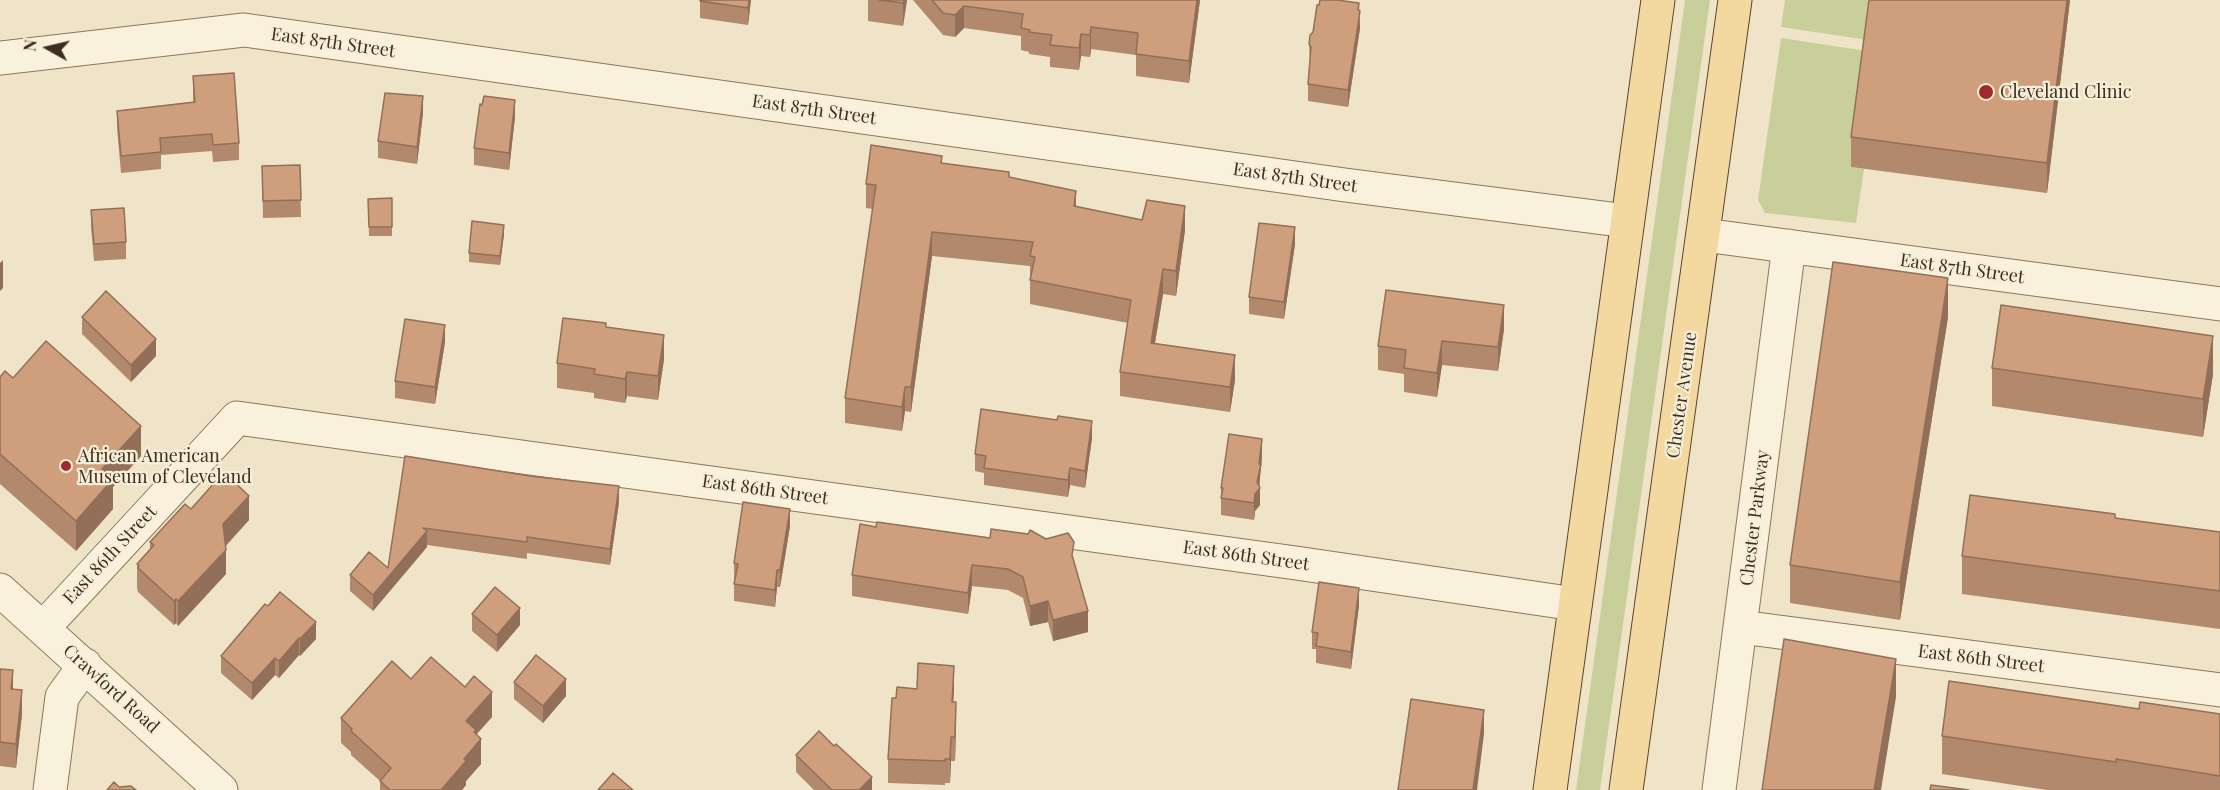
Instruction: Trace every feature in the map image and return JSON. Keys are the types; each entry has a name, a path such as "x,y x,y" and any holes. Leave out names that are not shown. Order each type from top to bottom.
{"main road":[{"path":"1550,790 1658,0"},
{"name":"Chester Avenue","path":"1626,790 1736,0"}],"street":[{"name":"East 87th Street","path":"0,58 244,30 1323,182 1627,221"},
{"name":"East 87th Street","path":"1704,235 2220,304"},
{"name":"Chester Parkway","path":"1719,790 1742,627 1789,246"},
{"name":"East 86th Street","path":"43,628 237,418 1272,559 1575,604"},
{"name":"Crawford Road","path":"0,590 221,790"},
{"name":"East 86th Street","path":"1742,627 2220,690"},
{"path":"50,790 62,697 85,665"}],"green space":[{"path":"1685,0 1710,0 1600,790 1576,790"},
{"path":"1785,0 1874,0 1868,40 1781,27"},
{"path":"1781,38 1867,51 1851,167 1864,169 1856,223 1765,213 1758,200"}],"building":[{"path":"700,0 749,0 748,8"},
{"path":"879,0 904,0 903,3"},
{"path":"932,0 1197,0 1189,61 1136,54 1138,33 1091,27 1090,35 1081,34 1079,48 1050,45 1052,35 1029,32 1030,30 1021,28 1023,14 964,6 955,15 943,13"},
{"path":"1320,0 1359,3 1358,10 1360,11 1348,90 1308,84 1310,35 1313,32 1317,5"},
{"path":"1869,0 2067,0 2047,163 1851,137"},
{"path":"234,73 239,143 213,145 212,134 160,138 161,152 121,156 117,111 195,102 193,76"},
{"path":"385,93 423,96 417,147 378,141"},
{"path":"484,96 515,100 509,153 474,148 480,104 482,105"},
{"path":"871,145 942,156 941,163 1009,172 1009,177 1076,191 1074,206 1142,220 1147,200 1185,206 1176,271 1163,269 1151,343 1235,355 1230,387 1120,372 1131,300 1030,280 1035,257 1030,256 1033,242 932,232 911,387 905,387 902,407 845,398 876,185 866,184"},
{"path":"300,165 301,200 263,201 262,166"},
{"path":"392,198 392,227 369,227 368,199"},
{"path":"124,208 126,242 94,244 91,210"},
{"path":"472,221 504,225 500,256 469,253"},
{"path":"1259,223 1295,227 1284,302 1249,297"},
{"path":"1833,262 1948,278 1900,582 1790,565"},
{"path":"1386,290 1504,305 1498,347 1442,341 1437,373 1404,368 1406,350 1378,346"},
{"path":"106,291 156,339 131,365 82,317"},
{"path":"2001,305 2213,336 2203,399 1992,368"},
{"path":"563,318 606,323 606,327 664,335 658,376 627,372 625,379 594,374 595,369 557,363"},
{"path":"405,319 445,325 435,387 395,381"},
{"name":"African American Museum of Cleveland","path":"46,341 141,426 102,469 113,479 76,521 0,454 0,377 5,371 13,378"},
{"path":"981,409 1057,420 1058,416 1092,421 1085,471 1070,468 1068,480 984,468 986,456 975,454"},
{"path":"1229,434 1262,439 1259,464 1261,464 1257,482 1260,488 1255,494 1254,503 1221,498"},
{"path":"405,456 530,476 619,486 610,549 527,537 527,542 423,528 427,531 373,595 350,575 369,552 388,568"},
{"path":"224,472 249,496 223,524 226,550 178,601 176,599 174,601 138,568 137,564 154,545 150,542 185,504 191,509"},
{"path":"1970,495 2115,514 2115,518 2220,532 2220,591 1962,556"},
{"path":"743,502 790,509 775,590 734,584 738,564 734,563"},
{"path":"877,522 990,538 991,529 1028,534 1030,530 1046,539 1068,533 1074,542 1072,555 1088,611 1053,620 1048,601 1030,606 1023,577 1008,569 972,565 968,593 852,575 860,524 876,527"},
{"path":"1319,582 1359,588 1351,652 1316,646 1318,633 1312,632"},
{"path":"495,587 520,608 497,635 472,614"},
{"path":"280,592 316,622 279,661 275,658 252,683 221,656 265,604 268,606"},
{"path":"1784,639 1896,659 1874,790 1762,790"},
{"path":"536,655 566,679 543,706 514,682"},
{"path":"431,657 465,687 474,676 492,692 466,721 476,730 474,732 481,739 441,790 390,790 380,781 391,768 351,731 352,729 341,718 392,661 411,679"},
{"path":"918,663 954,666 952,702 956,702 955,737 951,737 950,759 945,759 945,761 888,759 892,698 896,698 897,687 917,689"},
{"path":"0,669 13,670 11,689 22,690 16,744 0,742"},
{"path":"1949,681 2139,709 2140,702 2220,714 2220,776 2116,759 2116,762 1942,736"},
{"path":"1411,699 1484,710 1473,790 1398,790"},
{"path":"819,731 872,777 859,790 832,790 796,755"},
{"path":"613,773 633,790 598,790"},
{"path":"114,782 119,787 131,786 136,790 107,790"},
{"path":"1931,785 1969,790 1930,790"}],"place":[{"name":"Cleveland Clinic","path":"1986,92"},
{"name":"African American Museum of Cleveland","path":"66,466"}]}
